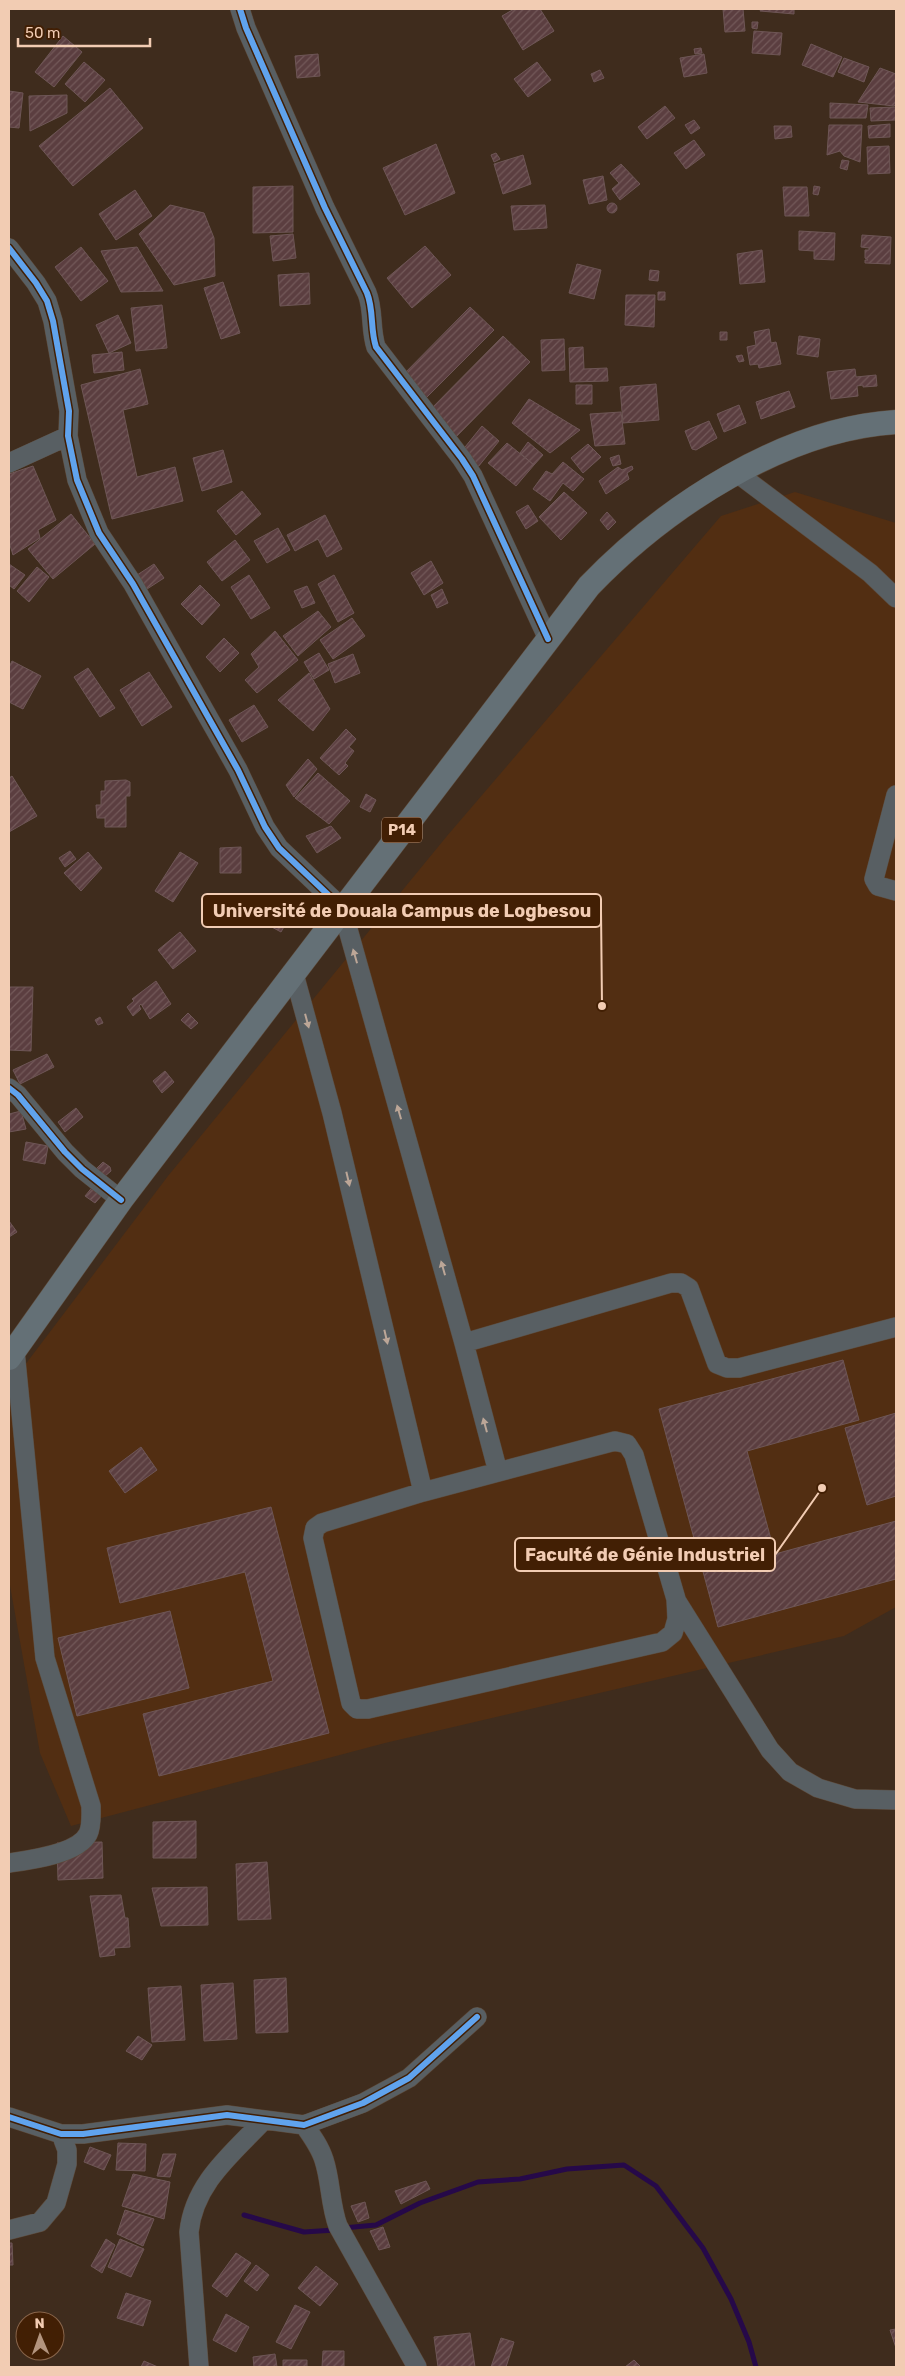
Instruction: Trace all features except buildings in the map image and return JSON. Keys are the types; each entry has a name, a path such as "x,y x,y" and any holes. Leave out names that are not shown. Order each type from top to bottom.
{"main road":[{"name":"P14","path":"12,1355 122,1200 342,908 589,586 621,552 658,522 696,496 737,473 812,439 847,429 896,422"}],"street":[{"path":"240,9 246,28 325,208 367,292 371,305 376,347 473,476 548,639"},
{"path":"9,248 36,283 47,301 53,321 69,410 68,436 77,480 99,533 133,584 176,660 238,770 265,827 279,848 342,908 498,1472"},
{"path":"9,462 68,436"},
{"path":"737,473 870,573 896,598"},
{"path":"896,795 874,879 878,886 896,891"},
{"path":"294,974 332,1113 423,1492"},
{"path":"9,1088 18,1095 65,1152 82,1169 122,1200"},
{"path":"464,1344 671,1283 681,1283 689,1288 717,1364 727,1368 739,1368 896,1327"},
{"path":"9,1863 26,1861 80,1844 88,1833 91,1820 90,1806 45,1658 12,1355"},
{"path":"676,1599 676,1619 673,1633 662,1642 368,1709 357,1709 351,1703 313,1538 315,1528 322,1523 423,1492 615,1441 627,1444 634,1455 676,1599 770,1750 790,1772 818,1788 855,1799 896,1800"},
{"path":"9,2117 61,2134 84,2134 227,2115 304,2125 363,2103 409,2078 477,2017"},
{"path":"199,2367 189,2232 190,2215 198,2196 208,2180 264,2120"},
{"path":"304,2125 317,2143 325,2161 333,2213 338,2226 417,2367"},
{"path":"9,2230 40,2222 56,2203 67,2164 67,2150 61,2134"}],"shaded area":[{"path":"795,492 896,523 896,1607 844,1636 385,1743 71,1826 40,1753 9,1580 9,1386 168,1176 447,836 721,516"}],"waterway":[{"path":"343,2228 376,2225 420,2203 478,2182 520,2179 567,2169 624,2165 656,2186 703,2248 731,2299 749,2342 756,2367"},
{"path":"244,2215 304,2232 335,2230"}],"cycle path":[{"path":"240,9 246,28 325,208 367,293 371,306 376,347 473,476 548,639"},
{"path":"9,248 36,283 47,301 53,321 69,411 68,436 77,480 99,533 133,584 238,770 265,827 279,848 342,908"},
{"path":"9,1088 18,1095 65,1152 82,1169 121,1200"},
{"path":"9,2117 61,2134 83,2134 227,2115 304,2125 363,2103 409,2078 477,2017"}],"place":[{"name":"Université de Douala Campus de Logbesou","path":"602,1006"},
{"name":"Faculté de Génie Industriel","path":"822,1488"}]}
